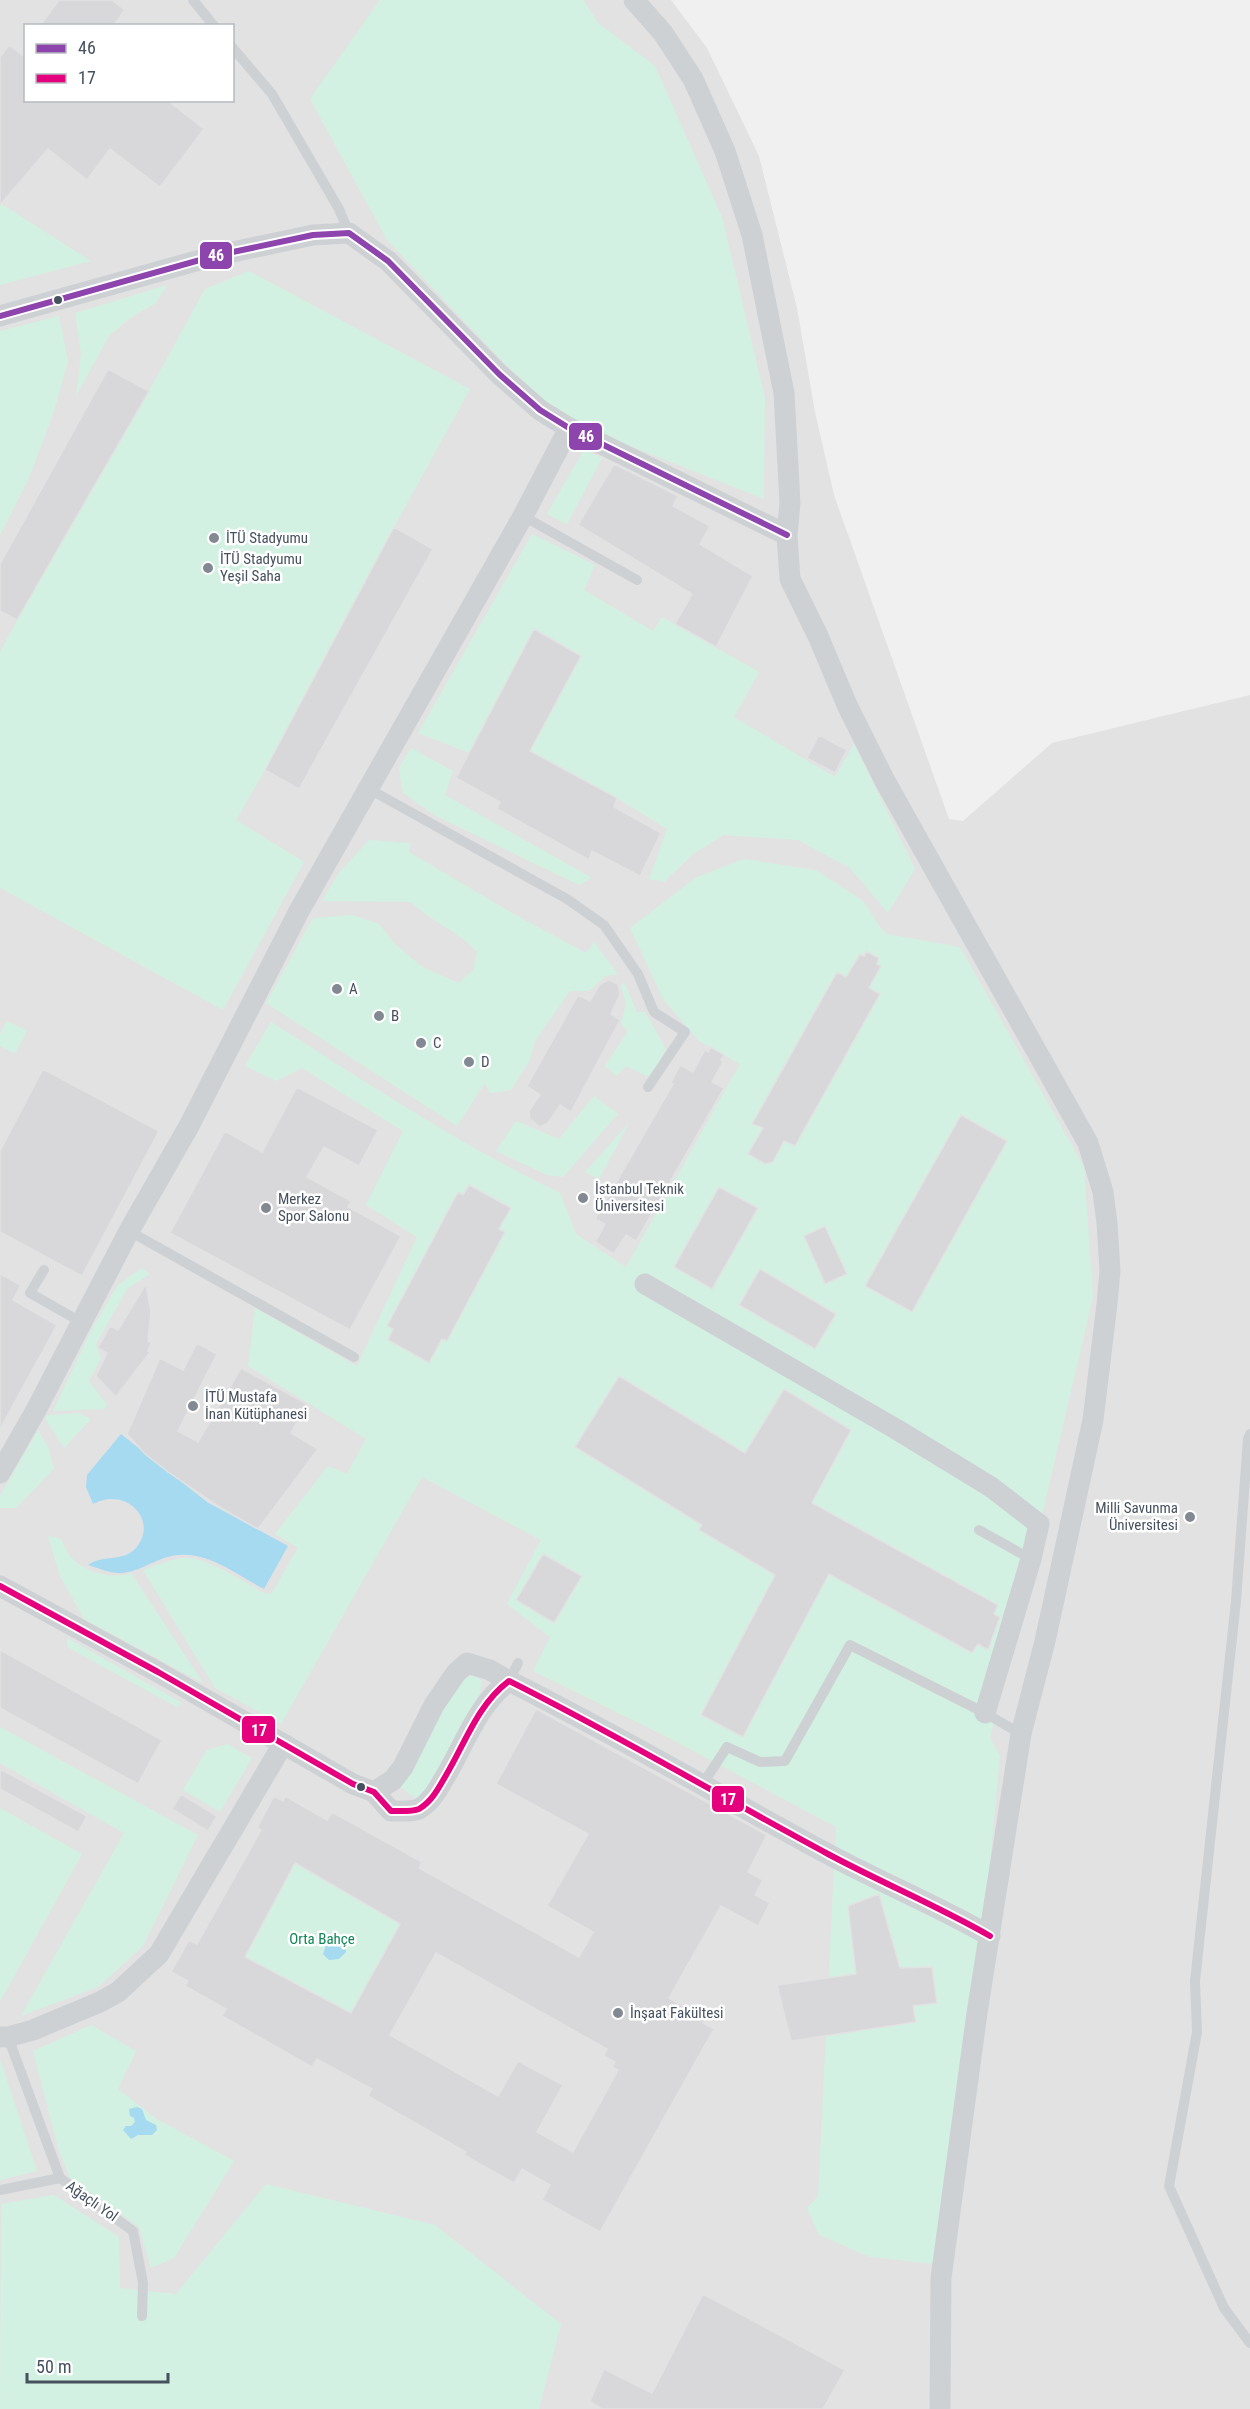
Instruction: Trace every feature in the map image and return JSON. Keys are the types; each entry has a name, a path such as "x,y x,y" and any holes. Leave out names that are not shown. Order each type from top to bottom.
{"street":[{"path":"634,0 663,33 693,78 725,151 752,235 784,393 790,503 787,535 790,579 818,636 847,705 885,781 1088,1143 1102,1192 1107,1223 1110,1271 1092,1420 1055,1596 1022,1734 977,2013 941,2278 940,2409"},
{"path":"0,316 214,256 313,235 349,233 388,261 499,374 540,410 569,428 787,535"},
{"path":"0,1473 35,1412 129,1230 189,1126 299,911 523,516 569,428"},
{"path":"645,1284 992,1487 1039,1524 1031,1559 985,1713"},
{"path":"0,1586 158,1672 353,1784 375,1792 391,1811 417,1810 433,1798 482,1709 514,1672"},
{"path":"375,1792 393,1780 403,1767 434,1706 456,1673 467,1663 490,1670 514,1672 702,1785 831,1855 949,1912 990,1936"},
{"path":"4,2037 33,2030 100,2002 118,1992 159,1954 283,1744"}],"lane":[{"path":"193,0 212,24"},
{"path":"234,49 272,94 339,209 349,233"},
{"path":"523,516 637,580"},
{"path":"369,789 567,899 604,925 638,974 654,1012 685,1032 648,1087"},
{"path":"129,1230 354,1357"},
{"path":"44,1270 30,1293 81,1322"},
{"path":"1250,1434 1236,1601 1195,1981 1197,2032 1169,2186 1224,2307 1250,2343"},
{"path":"979,1530 1031,1559"},
{"path":"702,1785 728,1747 760,1762 785,1761 850,1645 1022,1734"},
{"path":"4,2037 60,2178"},
{"name":"Ağaçlı Yol","path":"0,2190 60,2178 133,2231 144,2283 142,2316"}],"shaded area":[{"name":"İstanbul Teknik Üniversitesi","path":"0,0 671,0 707,48 759,156 797,308 815,412 834,495 949,819 963,821 1052,743 1250,695 1250,2409 0,2409"}],"green space":[{"path":"380,0 583,0 598,23 655,66 722,217 765,398 764,499 567,421 504,363 387,240 310,99"},
{"path":"0,203 91,261 0,285"},
{"name":"İTÜ Stadyumu","path":"249,271 470,389 394,527 433,549 299,789 265,770 236,820 304,862 223,1010 0,888 0,652 17,621 0,611 0,563 108,369 149,391 205,289"},
{"path":"167,285 156,303 130,318 109,336 76,396 81,354 75,313"},
{"path":"59,316 68,361 54,411 29,478 0,535 0,331"},
{"path":"584,450 602,458 567,524 547,514"},
{"path":"532,534 595,565 584,590 653,631 662,617 759,672 734,717 835,777 854,744 915,869 888,913 850,868 798,840 723,835 692,855 664,882 649,879 667,829 617,798 530,751 581,656 535,629 469,753 418,733"},
{"path":"411,748 453,771 445,795 592,878 579,885 436,816 403,793 399,768"},
{"path":"369,840 411,843 409,852 512,913 586,953 594,942 618,974 606,976 589,991 570,991 535,1041 530,1060 511,1090 490,1093 485,1083 457,1126 266,1003 313,918 352,915 379,924 394,943 421,966 458,983 473,970 477,952 462,938 411,902 322,901 338,874"},
{"path":"744,859 816,870 863,901 887,934 960,947 1084,1167 1093,1297 990,1738 1000,1756 986,1907 936,2264 870,2257 819,2235 807,2208 818,2196 836,1827 671,1739 533,1671 550,1637 507,1604 541,1540 422,1477 281,1724 215,1688 143,1570 177,1559 198,1559 218,1567 266,1594 272,1593 298,1548 275,1534 328,1466 347,1474 366,1439 248,1366 255,1308 357,1366 417,1237 366,1205 403,1131 302,1068 276,1081 245,1066 271,1022 449,1133 560,1193 576,1234 626,1267 740,1064 699,1041 663,999 630,928 697,877"},
{"path":"624,982 637,1012 645,1012 666,1049 650,1078 626,1066 617,1076 605,1066 628,1031 621,1024 626,1004 621,986"},
{"path":"7,1021 27,1031 15,1054 0,1046 0,1034"},
{"path":"594,1096 618,1114 563,1177 547,1175 496,1151 516,1121 559,1139"},
{"path":"629,1123 599,1179 585,1172"},
{"path":"142,1268 150,1274 127,1289 96,1344 101,1358 89,1381 107,1405 104,1409 53,1411 91,1331 117,1286"},
{"path":"78,1413 91,1419 64,1448 45,1418 47,1415"},
{"path":"38,1430 48,1447 54,1469 16,1508 0,1508 0,1496"},
{"path":"48,1536 61,1539 70,1556 90,1570 116,1576 131,1573 203,1683 84,1619 60,1576"},
{"path":"67,1638 182,1703 177,1707 67,1647"},
{"path":"476,1675 482,1681 480,1693 425,1796 416,1799 401,1787 456,1685 465,1678"},
{"path":"0,1727 198,1835 143,1946 98,1987 21,2016 124,1833 0,1763"},
{"path":"227,1744 252,1758 220,1812 183,1790 207,1750"},
{"path":"0,1808 82,1854 1,2000 0,1999"},
{"name":"Orta Bahçe","path":"298,1857 303,1868 391,1919 412,1913 348,2020 343,2009 253,1961 241,1966"},
{"path":"91,2025 136,2051 118,2089 155,2118 234,2161 174,2258 151,2268 139,2227 70,2178 59,2151 33,2051"},
{"path":"0,2059 37,2171 0,2180"},
{"path":"266,2184 435,2225 561,2324 539,2409 0,2409 1,2204 54,2195 119,2237 120,2288 176,2294"}],"water":[{"path":"121,1434 207,1502 288,1546 264,1589 217,1563 197,1556 177,1555 136,1570 120,1573 88,1565 131,1553 142,1538 144,1527 136,1509 117,1499 93,1504 86,1487 87,1475"},
{"path":"327,1933 339,1934 346,1941 346,1952 339,1959 329,1960 323,1954 326,1945 323,1938"},
{"path":"137,2107 142,2109 146,2120 156,2125 157,2130 152,2135 138,2135 131,2139 123,2130 135,2122 130,2116 129,2109"}],"building":[{"path":"59,0 112,0 125,10 114,24 41,24"},
{"path":"9,45 24,56 24,102 170,102 204,129 160,187 110,149 87,180 48,149 0,205 0,57"},
{"path":"108,369 149,391 17,620 0,611 0,564"},
{"path":"614,464 678,496 673,506 710,526 700,544 753,576 716,647 675,624 692,594 578,525"},
{"path":"394,527 433,549 299,789 265,770"},
{"path":"534,629 581,656 530,751 617,798 614,807 661,833 640,876 592,851 589,860 497,809 500,802 456,778"},
{"path":"819,735 847,750 835,773 807,758"},
{"path":"866,951 879,958 877,964 881,966 869,988 880,994 795,1146 784,1141 773,1162 765,1164 748,1154 763,1128 752,1124 837,972 846,977 860,954 864,956"},
{"path":"609,980 618,984 620,994 611,1014 620,1020 571,1112 560,1105 548,1123 540,1127 530,1119 529,1111 540,1095 527,1086 578,995 590,1001 600,984"},
{"path":"711,1047 724,1055 721,1060 723,1062 712,1082 724,1088 636,1241 626,1235 614,1254 595,1242 605,1224 595,1219 673,1084 671,1083 680,1065 693,1072 705,1050 708,1052"},
{"path":"43,1069 159,1131 82,1276 0,1232 0,1151"},
{"name":"Merkez Spor Salonu","path":"297,1087 378,1130 359,1166 324,1147 307,1177 351,1201 348,1207 401,1236 350,1330 170,1233 225,1131 262,1152"},
{"path":"961,1115 1007,1141 912,1312 865,1286"},
{"path":"469,1185 511,1208 499,1229 505,1232 447,1341 442,1339 429,1363 388,1340 393,1329 387,1326 458,1192 463,1195"},
{"path":"719,1187 758,1208 712,1289 674,1267"},
{"path":"825,1226 847,1274 825,1284 804,1236"},
{"path":"760,1269 836,1314 815,1349 739,1305"},
{"path":"0,1274 21,1285 13,1300 57,1325 0,1429"},
{"path":"146,1284 151,1312 148,1341 151,1343 148,1351 150,1352 116,1397 96,1376 107,1353 98,1348 110,1326 118,1330"},
{"name":"İTÜ Mustafa İnan Kütüphanesi","path":"197,1343 217,1354 178,1431 198,1442 241,1368 307,1404 291,1433 318,1449 258,1529 223,1509 168,1472 145,1454 127,1434 160,1358 183,1370"},
{"path":"619,1376 745,1453 784,1389 851,1430 812,1503 998,1605 994,1614 1000,1617 988,1650 978,1644 972,1653 829,1574 743,1737 701,1715 775,1575 699,1530 702,1525 575,1447"},
{"path":"543,1554 582,1576 554,1623 516,1600"},
{"path":"0,1650 162,1740 138,1784 0,1708"},
{"name":"İnşaat Fakültesi","path":"536,1709 767,1835 748,1872 763,1880 755,1895 770,1903 758,1926 721,1906 669,1998 705,2019 703,2023 714,2029 600,2232 542,2200 550,2185 522,2169 514,2183 464,2155 466,2152 368,2096 372,2089 317,2059 312,2067 222,2016 226,2009 185,1986 188,1981 171,1972 189,1940 197,1944 261,1830 257,1828 274,1796 283,1801 285,1796 327,1820 332,1812 422,1862 419,1868 579,1957 593,1932 547,1906 588,1834 496,1784","holes":["295,1863 400,1924 351,2013 245,1957","436,1953 607,2049 604,2056 615,2062 612,2067 618,2070 573,2152 537,2132 563,2085 518,2061 498,2096 390,2035"]},
{"path":"0,1769 87,1816 78,1832 0,1789"},
{"path":"181,1794 217,1816 208,1831 172,1809"},
{"path":"879,1894 900,1968 932,1967 937,2003 913,2006 916,2022 791,2041 777,1985 856,1974 848,1906"},
{"path":"703,2294 845,2370 823,2409 602,2409 590,2401 604,2369 652,2393"}],"transit line":[{"name":"46","path":"0,316 214,256 313,235 349,233 388,261 499,374 540,410 569,428 787,535"},
{"name":"17","path":"0,1586 158,1672 353,1784 374,1792 391,1811 416,1810 431,1799 480,1713 488,1701 509,1681 629,1744 828,1854 990,1936"}],"place":[{"name":"İTÜ Stadyumu","path":"214,538"},
{"name":"İTÜ Stadyumu Yeşil Saha","path":"208,568"},
{"name":"A","path":"337,989"},
{"name":"B","path":"379,1016"},
{"name":"C","path":"421,1043"},
{"name":"D","path":"469,1062"},
{"name":"İstanbul Teknik Üniversitesi","path":"583,1198"},
{"name":"Merkez Spor Salonu","path":"266,1208"},
{"name":"İTÜ Mustafa İnan Kütüphanesi","path":"193,1406"},
{"name":"Milli Savunma Üniversitesi","path":"1190,1517"},
{"name":"İnşaat Fakültesi","path":"618,2013"}]}
